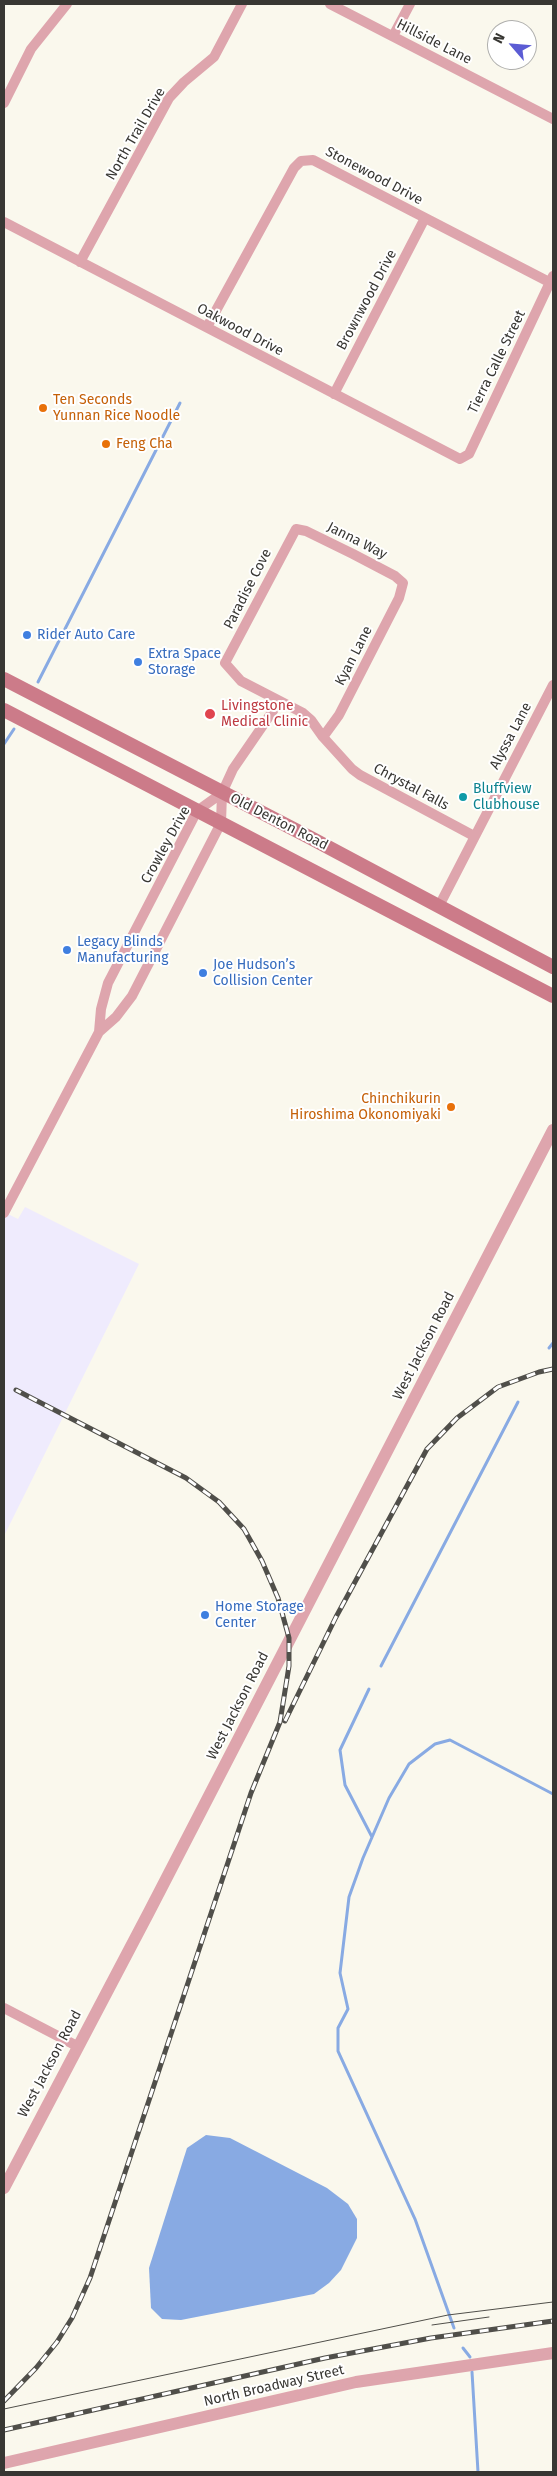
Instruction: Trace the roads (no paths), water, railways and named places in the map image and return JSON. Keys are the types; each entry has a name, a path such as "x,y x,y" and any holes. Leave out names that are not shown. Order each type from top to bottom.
{"main road":[{"name":"Old Denton Road","path":"4,679 553,967"},
{"name":"Old Denton Road","path":"4,710 553,996"}],"street":[{"path":"4,103 31,49 66,4"},
{"name":"North Trail Drive","path":"80,262 170,98 184,82 214,58 242,4"},
{"name":"Hillside Lane","path":"330,4 553,119"},
{"path":"393,36 410,4"},
{"name":"Stonewood Drive","path":"207,327 294,168 302,160 313,160 425,218 552,279"},
{"name":"Brownwood Drive","path":"334,394 425,218"},
{"name":"Oakwood Drive","path":"4,222 457,458 464,459"},
{"name":"Tierra Calle Street","path":"464,459 552,279"},
{"name":"Janna Way","path":"296,529 314,534 395,576 403,583"},
{"name":"Paradise Cove","path":"225,663 296,529"},
{"name":"Kyan Lane","path":"323,737 339,715 352,690 399,598 403,583"},
{"name":"Chrystal Falls","path":"225,663 241,681 303,713 352,769 367,780 474,836"},
{"name":"Alyssa Lane","path":"439,906 553,685"},
{"path":"222,793 233,769 279,702"},
{"name":"Crowley Drive","path":"4,1210 98,1032 101,1009 108,983 197,811 222,793"},
{"name":"Crowley Drive","path":"98,1032 116,1017 132,996 221,823 222,793"},
{"name":"West Jackson Road","path":"4,2188 149,1912 553,1130"},
{"path":"4,2008 77,2046"},
{"name":"North Broadway Street","path":"4,2463 356,2382 553,2353"}],"water":[{"path":"206,2135 230,2138 327,2188 348,2204 357,2219 357,2238 341,2270 329,2283 314,2294 181,2320 162,2319 151,2308 149,2268 187,2148"}],"waterway":[{"path":"38,682 180,403"},
{"path":"4,744 14,729"},
{"path":"549,1348 553,1343"},
{"path":"381,1666 518,1402"},
{"path":"369,1689 340,1750 345,1785 372,1837"},
{"path":"454,2328 415,2219 338,2051 338,2028 348,2009 340,1973 349,1897 363,1858 389,1798 409,1764 435,1744 450,1740 553,1794"},
{"path":"463,2348 470,2357"},
{"path":"472,2372 478,2472"}],"tram line":[{"path":"4,2409 448,2315 553,2302"},
{"path":"432,2325 489,2317"}],"railway":[{"path":"285,1721 336,1617 427,1449 457,1418 498,1387 539,1372 553,1369"},
{"path":"4,2401 36,2368 57,2342 72,2318 90,2278 251,1793 280,1722 289,1666 289,1638 278,1598 262,1561 244,1529 219,1502 186,1478 16,1390"},
{"path":"4,2430 325,2358 431,2338 553,2321"}],"place":[{"name":"Ten Seconds Yunnan Rice Noodle","path":"43,408"},
{"name":"Feng Cha","path":"106,444"},
{"name":"Rider Auto Care","path":"27,635"},
{"name":"Extra Space Storage","path":"138,662"},
{"name":"Livingstone Medical Clinic","path":"210,714"},
{"name":"Bluffview Clubhouse","path":"463,797"},
{"name":"Legacy Blinds Manufacturing","path":"67,950"},
{"name":"Joe Hudson’s Collision Center","path":"203,973"},
{"name":"Chinchikurin Hiroshima Okonomiyaki","path":"451,1107"},
{"name":"Home Storage Center","path":"205,1615"}]}
